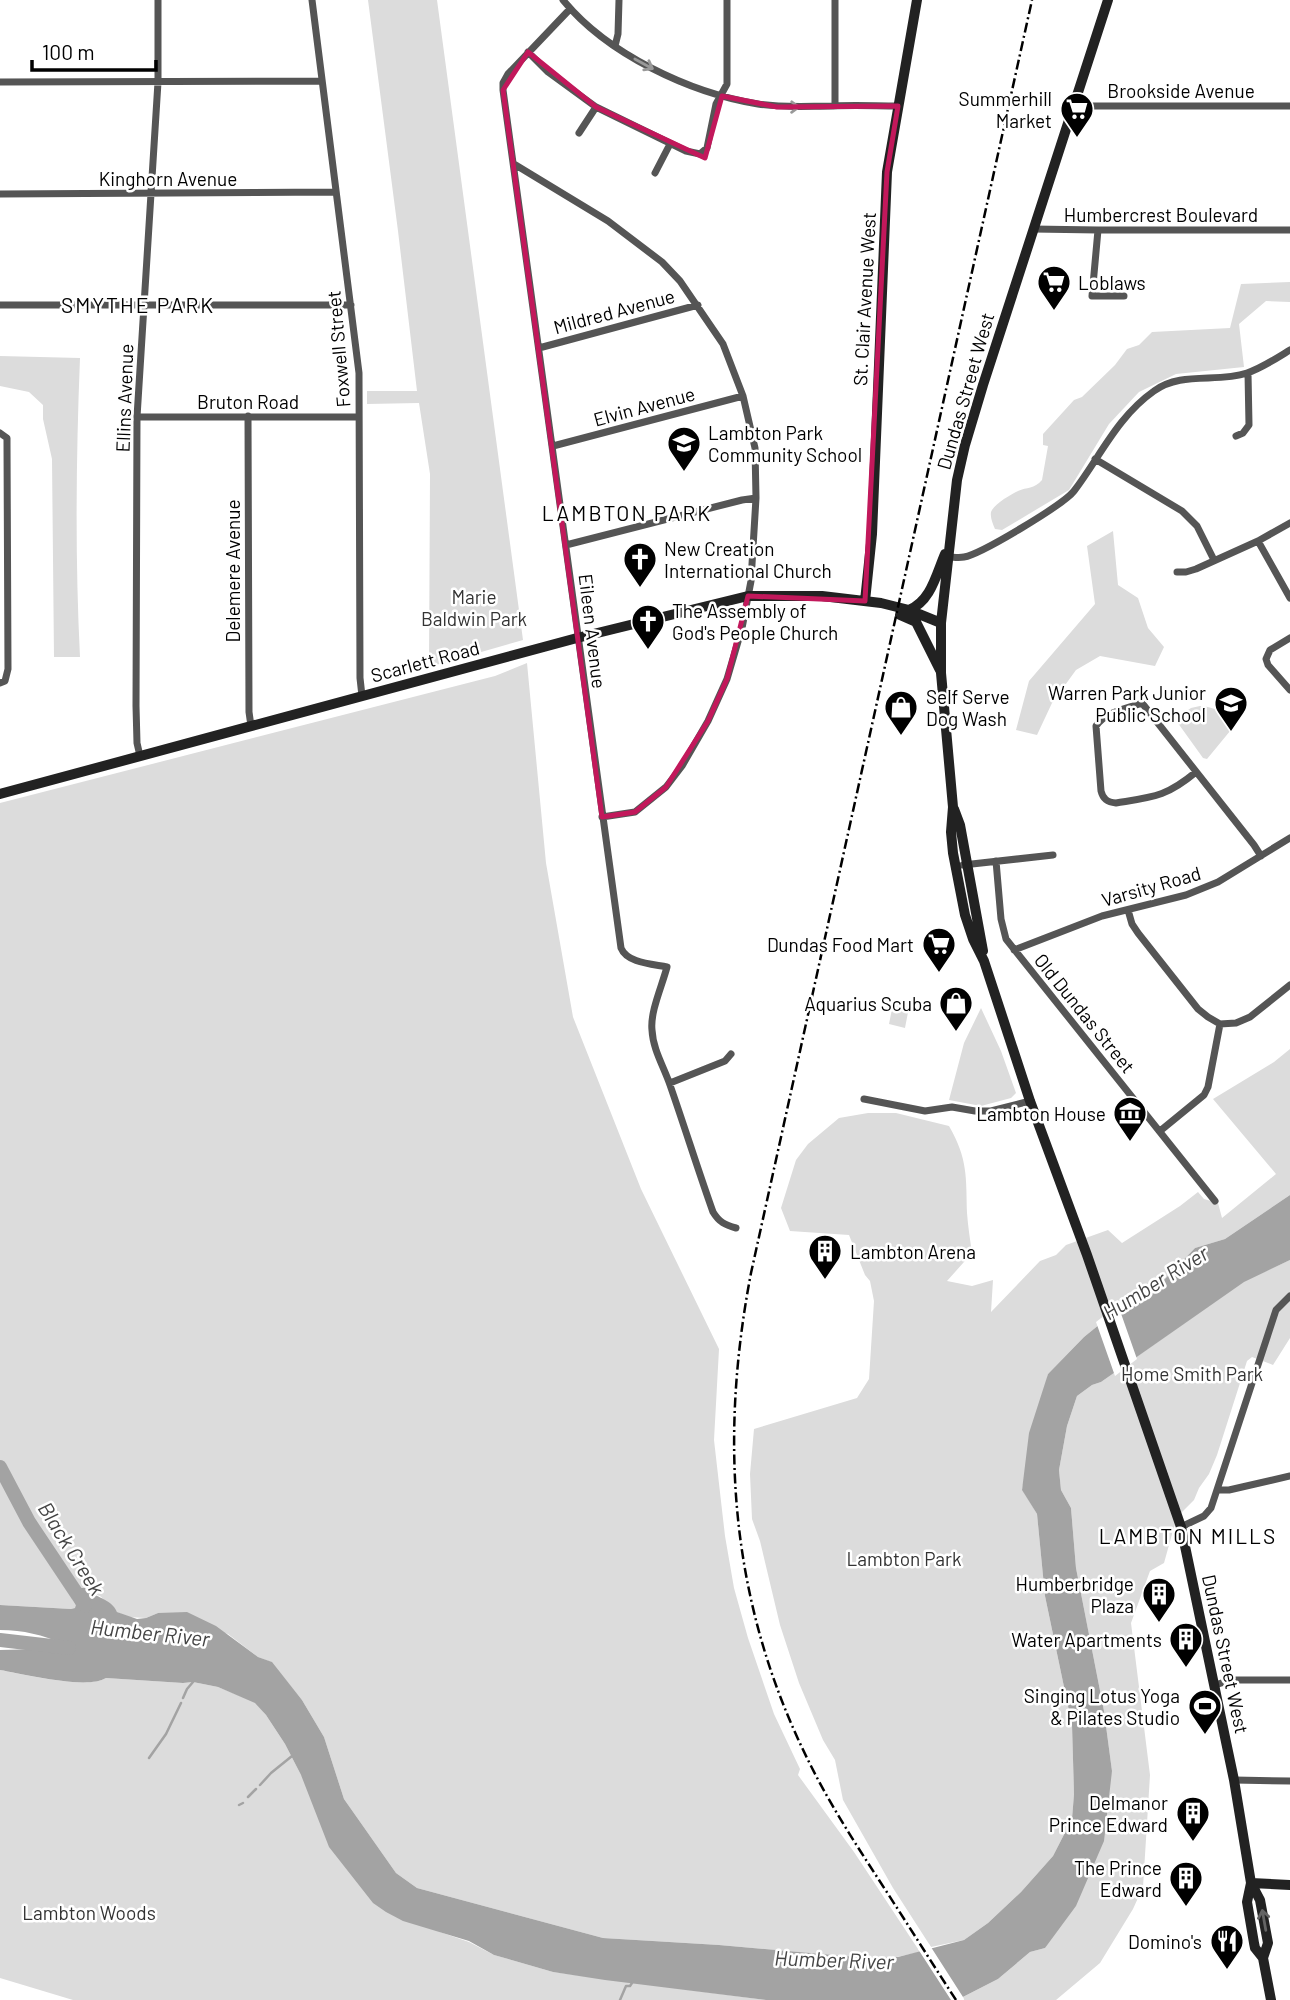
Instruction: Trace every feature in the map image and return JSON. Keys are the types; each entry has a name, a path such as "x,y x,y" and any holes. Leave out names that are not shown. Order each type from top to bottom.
{"main road":[{"name":"St. Clair Avenue West","path":"865,601 872,534 887,173 917,0"},
{"name":"Dundas Street West","path":"1108,0 965,445 957,480 941,623 941,673 953,807 960,825 961,866 981,935 984,961 1030,1101 1087,1255 1181,1527 1234,1780 1251,1883 1261,1900 1268,1943 1263,1958 1271,2000"},
{"path":"909,610 919,606 929,592 950,542"},
{"name":"Scarlett Road","path":"0,794 577,638 748,596 822,596 881,603 909,610 941,623"},
{"name":"Scarlett Road","path":"865,601 880,610 916,622 941,673"},
{"path":"1251,1883 1290,1885"}],"street":[{"name":"Ellins Avenue","path":"140,756 136,706 137,417 158,82 158,0"},
{"name":"Foxwell Street","path":"312,0 359,373 362,696"},
{"path":"563,0 570,9 615,46 668,76 722,96 777,107 898,106"},
{"path":"615,46 619,0"},
{"path":"528,52 548,72 596,107 670,144 694,154 703,153 716,104 727,84 727,0"},
{"path":"835,0 835,106"},
{"name":"Eileen Avenue","path":"570,9 508,74 503,86 577,638 624,954 667,967 652,1018 656,1050 670,1083 713,1212 724,1224 736,1228"},
{"path":"0,82 322,80"},
{"name":"Brookside Avenue","path":"1072,106 1290,106"},
{"path":"579,133 596,107"},
{"path":"655,173 670,144"},
{"path":"514,164 608,221 662,262 680,281 723,344 743,396 755,448 756,498 752,577 742,628 727,679 708,721 682,766 666,787 635,812 602,817"},
{"name":"Kinghorn Avenue","path":"0,194 336,192"},
{"name":"Humbercrest Boulevard","path":"1033,229 1290,230"},
{"path":"1098,230 1092,296 1124,296"},
{"path":"0,305 351,304"},
{"name":"Mildred Avenue","path":"539,348 698,305"},
{"path":"948,557 963,558 996,543 1061,503 1073,493 1120,422 1160,387 1177,380 1248,373 1289,354"},
{"path":"1236,436 1243,433 1248,425 1248,373"},
{"name":"Elvin Avenue","path":"553,446 743,396"},
{"name":"Delemere Avenue","path":"248,416 251,726"},
{"name":"Bruton Road","path":"137,417 359,417"},
{"path":"0,433 7,438 8,670 5,681 0,683"},
{"path":"1095,459 1188,516 1197,526 1214,560"},
{"path":"566,545 756,498"},
{"path":"1177,572 1186,572 1258,541 1290,523"},
{"path":"1258,541 1290,598"},
{"path":"1290,638 1270,650 1265,659 1290,690"},
{"path":"1196,772 1158,796 1110,803 1102,796 1096,726 1106,716 1142,703 1196,772 1261,856"},
{"name":"Varsity Road","path":"1014,950 1102,916 1186,895 1218,882 1290,838"},
{"path":"961,866 1053,855"},
{"name":"Old Dundas Street","path":"996,861 1003,933 1215,1201"},
{"path":"1128,910 1138,933 1194,1004 1220,1024 1236,1023 1250,1017 1290,985"},
{"path":"1160,1131 1203,1095 1208,1087 1220,1024"},
{"path":"670,1083 725,1061 731,1054"},
{"path":"864,1099 925,1111 952,1107 991,1111 1030,1101"},
{"path":"1181,1527 1209,1511 1276,1310 1290,1296"},
{"path":"1217,1490 1229,1490 1290,1476"},
{"path":"1215,1685 1231,1680 1290,1680"},
{"path":"1234,1780 1290,1781"}],"highlighted area":[{"path":"528,52 596,107 705,158 722,96 777,107 898,106 887,172 865,601 748,596 727,679 708,721 666,787 635,812 602,817 503,90"}],"green space":[{"name":"Marie Baldwin Park","path":"368,0 437,0 523,640 429,667 430,474 419,403 367,404 367,391 417,391"},
{"path":"1290,282 1290,302 1266,301 1239,324 1244,367 1176,374 1139,392 1109,424 1069,490 1002,530 995,529 991,512 995,506 1042,480 1048,446 1043,445 1043,434 1074,400 1082,397 1115,365 1127,349 1139,345 1152,332 1230,328 1241,284"},
{"path":"0,356 80,358 77,582 80,657 54,657 52,459 43,419 43,405 29,392 0,386"},
{"path":"1113,531 1118,585 1138,598 1148,628 1164,647 1155,666 1100,656 1076,670 1052,703 1037,735 1016,730 1029,681 1095,604 1087,546"},
{"path":"527,663 546,863 573,1017 641,1189 719,1349 714,1440 725,1536 734,1588 748,1638 774,1714 800,1769 798,1775 854,1852 920,1952 897,1957 868,1958 603,1938 417,1888 396,1873 344,1799 324,1737 302,1700 271,1662 258,1657 228,1634 158,1613 146,1618 128,1617 117,1612 100,1596 90,1593 72,1599 76,1608 71,1609 0,1605 0,803 495,676"},
{"path":"1200,706 1219,711 1235,725 1207,759 1203,758 1175,719 1191,708"},
{"path":"893,1004 909,1007 905,1028 889,1024"},
{"path":"981,1008 1001,1051 1016,1093 1011,1098 981,1106 949,1100 964,1043"},
{"name":"Lambton Park","path":"1290,1049 1290,1195 1225,1239 1195,1248 1161,1283 1121,1307 1084,1337 1048,1374 1022,1489 1037,1514 1045,1596 1072,1725 1072,1819 1053,1856 988,1923 964,1940 931,1947 893,1888 843,1800 835,1760 823,1740 799,1683 780,1625 760,1541 752,1519 750,1474 754,1429 857,1398 869,1379 874,1301 870,1281 849,1235 790,1231 781,1208 796,1160 808,1144 839,1118 868,1113 896,1113 949,1126 960,1148 965,1168 967,1218 972,1253 947,1281 972,1286 993,1280 991,1312 1040,1261 1056,1255 1066,1245 1108,1230 1122,1243 1198,1192 1204,1199 1218,1203 1222,1218 1276,1174 1213,1099 1274,1062"},
{"name":"Home Smith Park","path":"1290,1260 1290,1338 1273,1365 1252,1357 1247,1361 1209,1474 1194,1500 1181,1513 1174,1527 1164,1563 1150,1571 1131,1623 1150,1775 1143,1887 1133,1909 1100,1963 1056,2000 964,2000 963,1997 998,1979 1030,1952 1045,1948 1112,1771 1104,1711 1076,1568 1071,1508 1061,1490 1059,1470 1067,1426 1077,1396 1244,1281"},
{"name":"Lambton Woods","path":"0,1670 70,1682 106,1678 193,1682 218,1687 255,1702 285,1744 301,1775 440,1932 469,1942 494,1955 553,1972 766,2000 73,2000 0,1978"}],"water":[{"path":"1290,1195 1290,1260 1244,1282 1077,1396 1067,1426 1059,1470 1061,1490 1071,1508 1076,1568 1104,1711 1112,1771 1104,1841 1076,1906 1045,1948 1030,1952 998,1979 957,2000 766,2000 553,1972 494,1955 469,1941 403,1921 373,1903 329,1847 301,1775 285,1744 255,1703 218,1687 193,1682 106,1678 70,1682 0,1670 0,1650 40,1649 64,1644 33,1634 0,1630 0,1605 71,1609 76,1605 71,1595 80,1588 85,1588 111,1604 117,1612 137,1619 158,1613 187,1612 216,1626 258,1657 272,1662 302,1700 324,1737 344,1799 396,1873 417,1888 603,1938 868,1958 898,1957 964,1940 988,1923 1021,1892 1053,1856 1072,1819 1072,1725 1045,1596 1037,1514 1022,1490 1029,1433 1048,1374 1084,1337 1121,1307 1161,1283 1195,1248 1225,1239"}],"pier":[{"path":"1118,1305 1137,1359 1115,1376 1096,1322"},
{"path":"929,1944 964,2000 951,2000 918,1949"}],"waterway":[{"name":"Black Creek","path":"0,1467 29,1522 85,1606"},
{"name":"Humber River","path":"0,1640 69,1648"},
{"path":"183,1698 193,1682"},
{"path":"149,1758 166,1734 181,1703"},
{"path":"260,1785 292,1756"},
{"path":"248,1797 256,1789"},
{"path":"239,1805 243,1803"},
{"path":"620,2000 626,1986 632,1983"}],"railway":[{"path":"956,2000 835,1810 784,1707 763,1646 748,1586 734,1463 735,1400 751,1273 1032,0"}],"place":[{"name":"Summerhill Market","path":"1077,139"},
{"name":"Loblaws","path":"1054,312"},
{"name":"Lambton Park Community School","path":"684,473"},
{"name":"New Creation International Church","path":"640,589"},
{"name":"The Assembly of God's People Church","path":"648,651"},
{"name":"Warren Park Junior Public School","path":"1231,733"},
{"name":"Self Serve Dog Wash","path":"901,737"},
{"name":"Dundas Food Mart","path":"939,974"},
{"name":"Aquarius Scuba","path":"956,1033"},
{"name":"Lambton House","path":"1130,1143"},
{"name":"Lambton Arena","path":"825,1281"},
{"name":"Humberbridge Plaza","path":"1159,1624"},
{"name":"Water Apartments","path":"1186,1669"},
{"name":"Singing Lotus Yoga & Pilates Studio","path":"1205,1736"},
{"name":"Delmanor Prince Edward","path":"1193,1843"},
{"name":"The Prince Edward","path":"1186,1908"},
{"name":"Domino's","path":"1227,1971"}],"district":[{"name":"SMYTHE PARK","path":"138,304"},
{"name":"LAMBTON PARK","path":"627,512"},
{"name":"LAMBTON MILLS","path":"1188,1535"}]}
